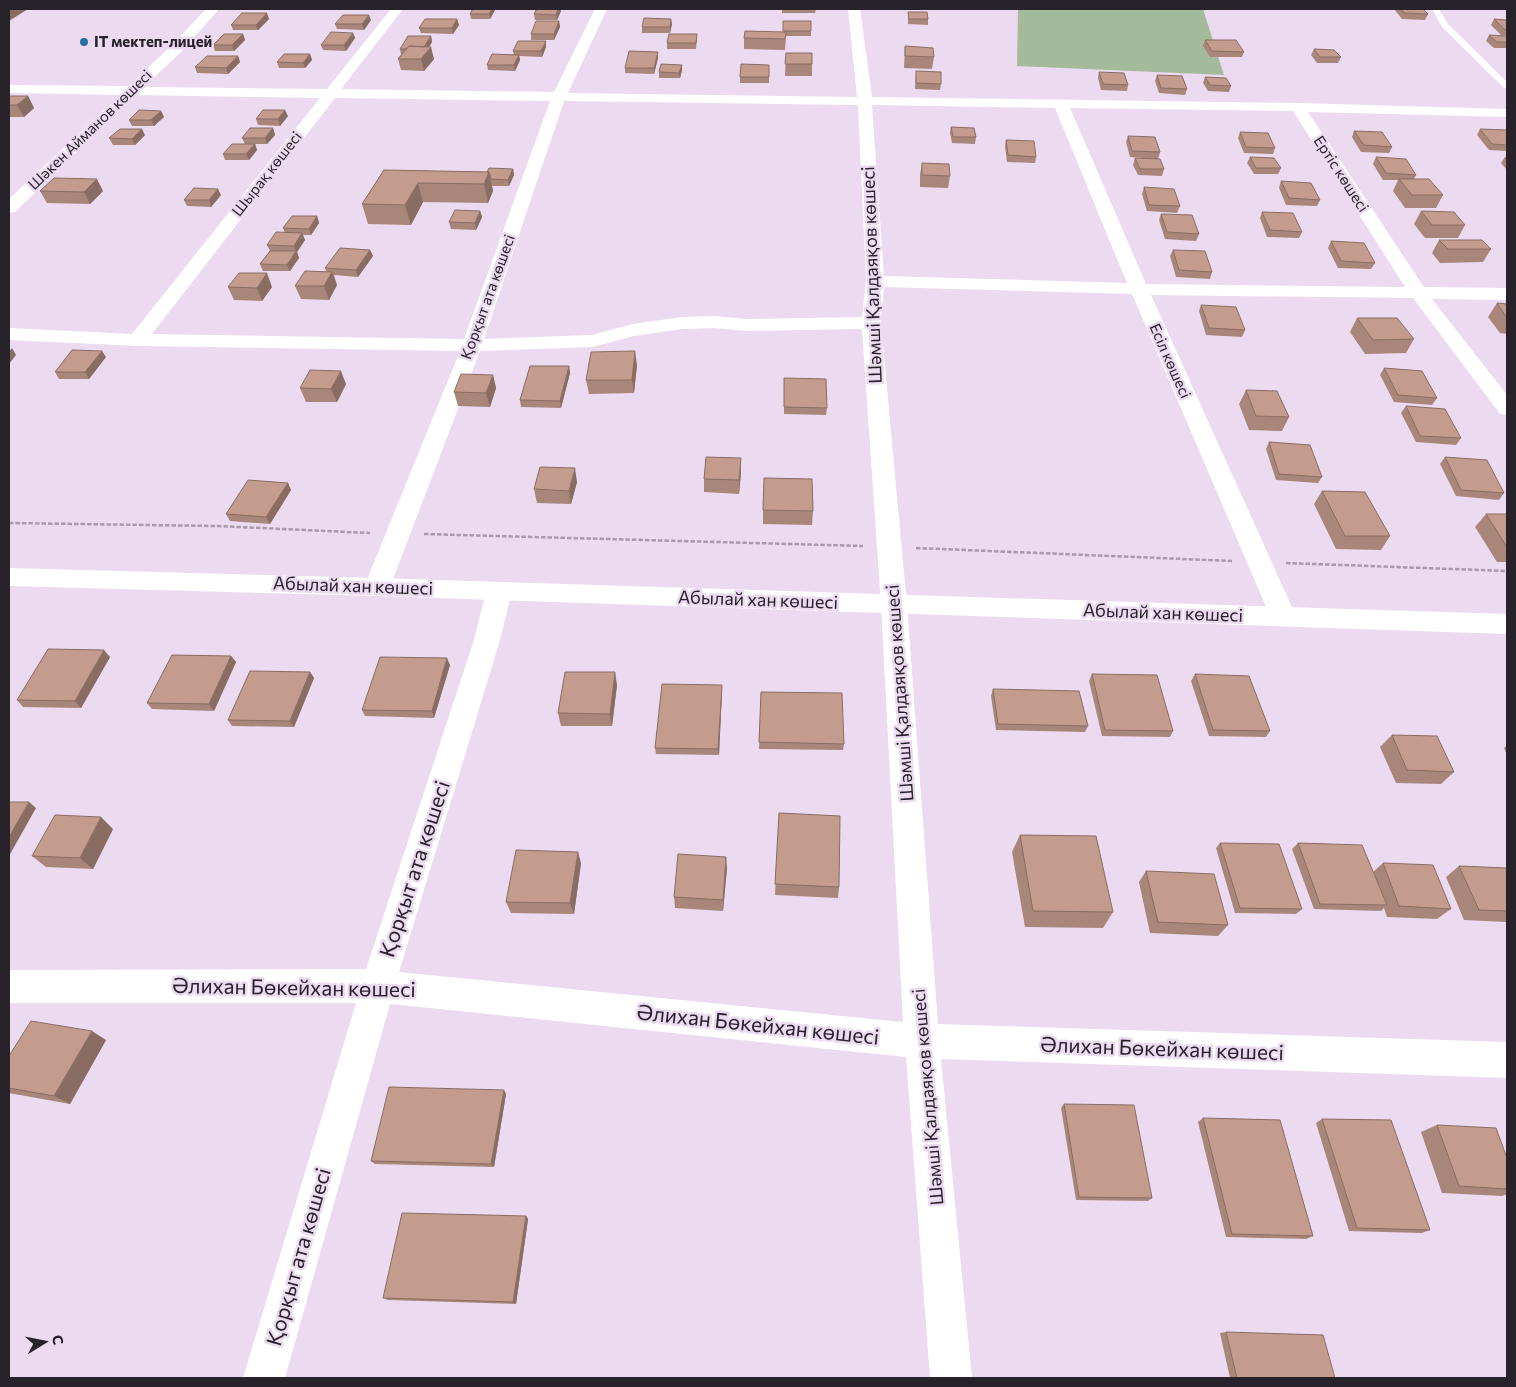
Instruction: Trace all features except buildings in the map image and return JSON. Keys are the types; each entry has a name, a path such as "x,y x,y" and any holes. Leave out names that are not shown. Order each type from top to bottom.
{"street":[{"name":"Шәкен Айманов көшесі","path":"9,208 177,48 213,9"},
{"name":"Шырақ көшесі","path":"137,340 397,9"},
{"name":"Қорқыт ата көшесі","path":"377,587 472,345 559,96 601,9"},
{"name":"Шәмші Қалдаяқов көшесі","path":"854,9 865,102 875,281 870,323 890,547 922,1041 951,1378"},
{"path":"9,89 1298,108"},
{"name":"Есіл көшесі","path":"1061,104 1139,289 1283,616"},
{"name":"Ертіс көшесі","path":"1298,108 1507,113"},
{"name":"Ертіс көшесі","path":"1298,108 1419,294 1507,409"},
{"path":"875,281 1139,289 1507,294"},
{"path":"9,334 137,340 472,345 593,341 633,330 682,323 714,322 747,325 870,323"},
{"name":"Абылай хан көшесі","path":"9,577 377,587 1507,624"},
{"name":"Қорқыт ата көшесі","path":"264,1378 378,986 487,640 499,591"},
{"name":"Әлихан Бөкейхан көшесі","path":"9,986 378,986 922,1041 1507,1060"}],"lane":[{"path":"1436,9 1445,25 1507,86"}],"path":[{"path":"9,523 217,526 398,534 890,547 1507,570"}],"green space":[{"path":"1018,9 1203,9 1224,75 1017,66"}],"place":[{"name":"IT мектеп-лицей","path":"84,42"}]}
